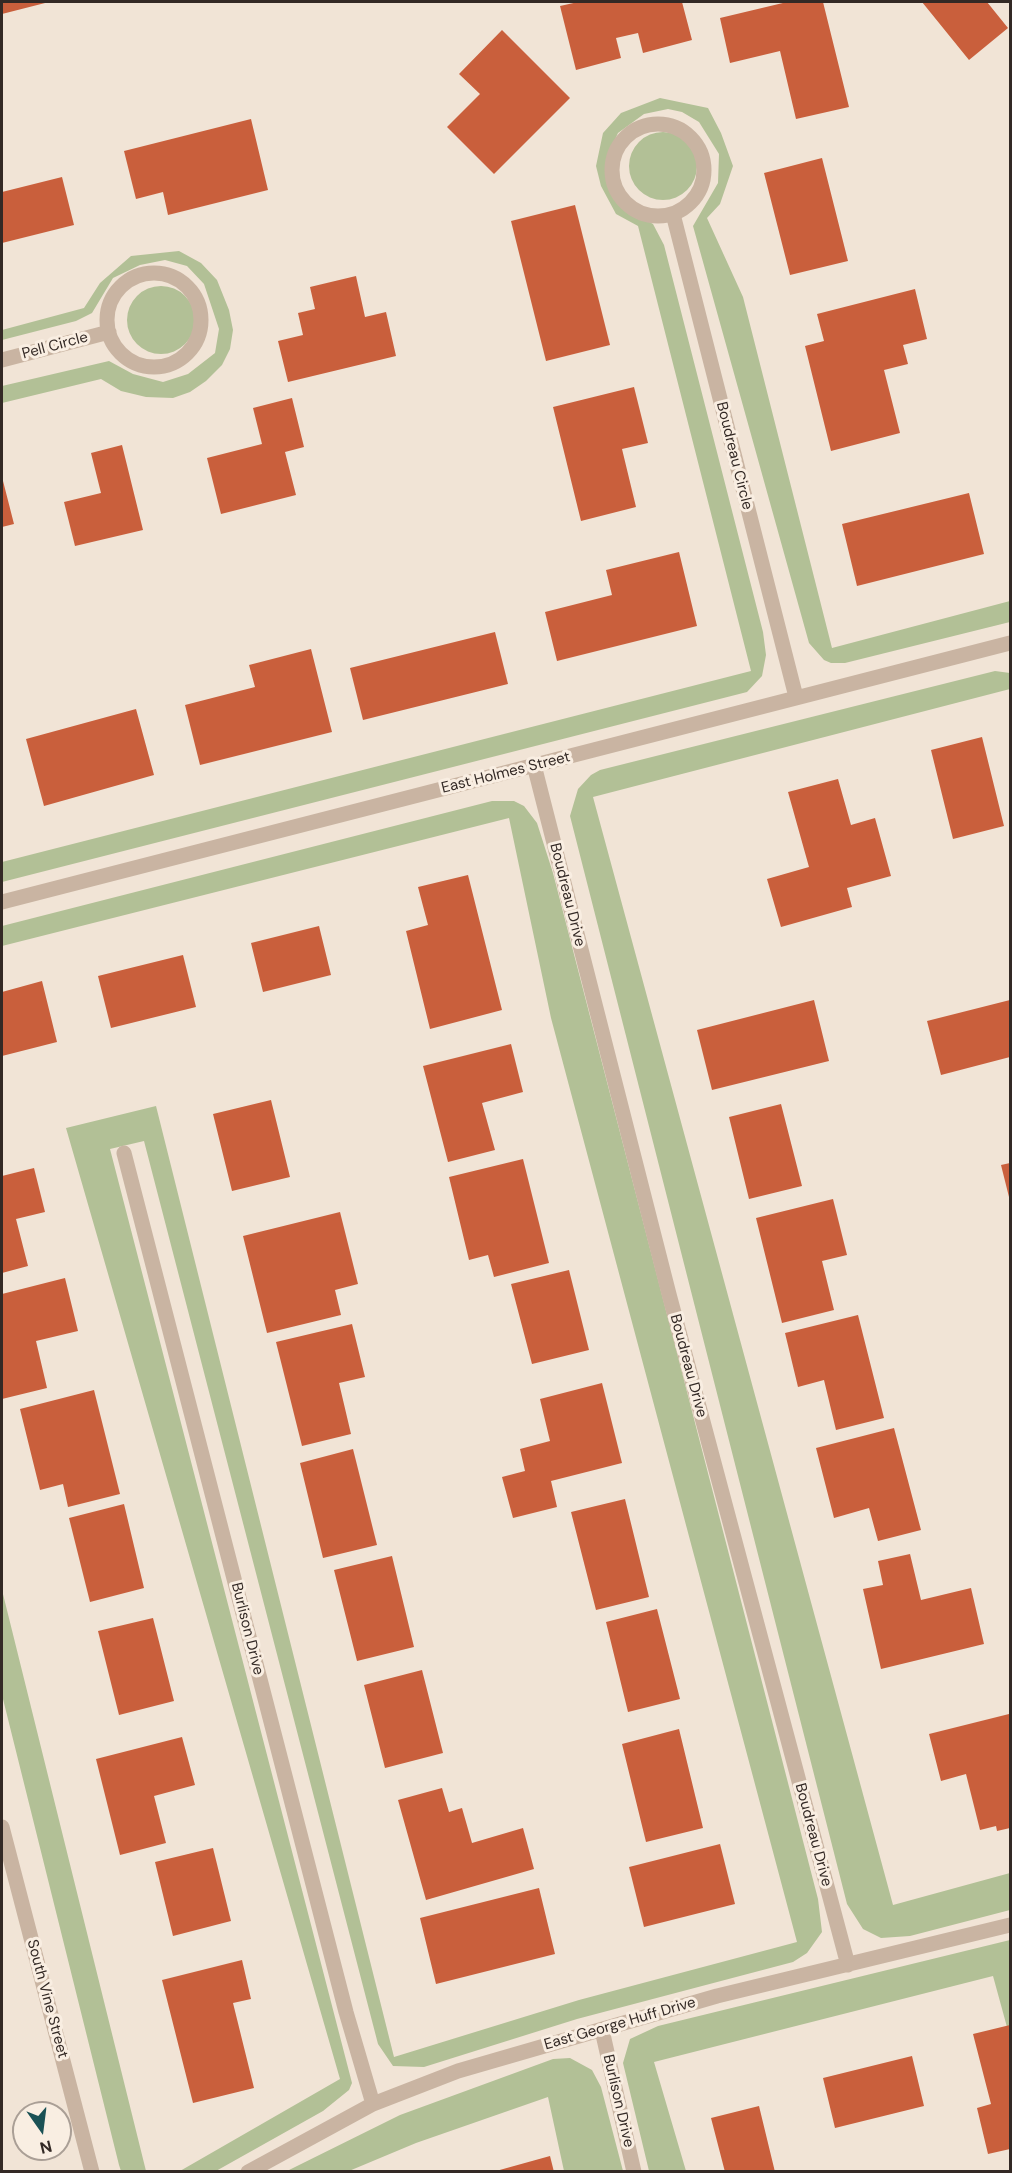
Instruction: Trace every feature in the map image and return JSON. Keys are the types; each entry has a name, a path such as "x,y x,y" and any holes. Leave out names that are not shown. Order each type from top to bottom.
{"street":[{"path":"661,123 676,126 690,135 700,148 705,163 704,179 698,194 687,206 673,214 659,217 631,208 620,197 614,184 611,170 621,142 631,132 645,125 661,123"},
{"name":"Boudreau Circle","path":"673,214 796,697"},
{"name":"Pell Circle","path":"147,273 163,273 178,279 190,289 198,303 201,318 199,333 193,347 182,358 168,365 153,367 138,364 125,357 115,346 109,332 107,316 111,301 120,288 132,278 147,273"},
{"name":"Pell Circle","path":"2,360 109,332"},
{"name":"East Holmes Street","path":"2,902 1011,643"},
{"name":"Boudreau Drive","path":"534,765 672,1305 848,1965"},
{"name":"Burlison Drive","path":"124,1153 346,2012 374,2104"},
{"name":"South Vine Street","path":"2,1827 92,2172"},
{"name":"East George Huff Drive","path":"248,2172 374,2104 458,2071 717,1996 1011,1925"},
{"name":"Burlison Drive","path":"602,2030 634,2172"}],"green space":[{"path":"660,98 708,108 721,133 733,166 720,204 707,218 743,297 832,648 1010,601 1010,622 845,663 831,663 824,660 809,643 693,226 718,183 719,154 699,122 682,112 668,109 644,114 618,133 606,159 606,175 614,193 627,209 653,224 664,245 763,632 766,655 762,676 747,692 2,882 2,862 751,671 638,226 616,214 601,186 596,166 603,133 621,113"},
{"path":"656,132 670,132 682,137 692,147 697,166 692,185 682,195 670,200 656,200 644,195 634,185 629,173 629,159 634,147 644,137"},
{"path":"179,251 201,263 217,280 229,310 233,330 230,349 222,365 206,381 190,392 173,398 146,397 121,391 101,379 2,403 2,386 109,361 133,374 163,382 188,374 215,353 219,329 204,284 187,266 165,260 140,265 113,278 92,313 76,321 2,340 2,330 84,308 100,283 131,256"},
{"path":"161,286 174,289 185,296 192,307 195,320 192,333 185,344 174,351 161,354 148,351 137,344 130,333 127,320 130,307 137,296 148,289"},
{"path":"995,671 1010,673 1010,689 593,797 893,1905 1010,1873 1010,1910 910,1936 881,1938 863,1929 847,1904 570,816 578,789 591,775 600,770"},
{"path":"492,801 514,801 524,806 537,823 553,873 818,1899 822,1932 807,1953 793,1962 577,2019 424,2067 393,2066 378,2044 144,1141 110,1149 352,2083 349,2090 323,2111 216,2171 180,2171 340,2079 66,1128 156,1106 394,2057 579,2000 797,1942 551,1018 509,818 2,946 2,926"},
{"path":"2,1590 146,2171 121,2171 119,2165 2,1695"},
{"path":"1010,1940 1010,2038 993,1976 654,2062 686,2171 649,2171 623,2063 630,2039 658,2026"},
{"path":"570,2058 592,2070 601,2087 623,2171 564,2171 548,2097 416,2143 349,2171 287,2171 400,2115 553,2059"}],"building":[{"path":"2,2 49,2 2,14"},
{"path":"578,2 682,2 692,40 643,53 638,33 616,38 621,58 576,70 560,6"},
{"path":"787,2 823,2 849,107 796,119 780,51 730,63 720,18"},
{"path":"922,2 987,2 1008,28 969,60"},
{"path":"502,30 570,98 494,174 447,127 480,94 459,74"},
{"path":"251,119 268,190 168,215 163,192 136,199 124,151"},
{"path":"822,158 848,261 790,275 764,173"},
{"path":"62,177 74,225 2,243 2,192"},
{"path":"575,205 610,345 546,361 511,221"},
{"path":"356,276 365,317 386,312 396,356 288,382 278,341 303,335 298,313 315,309 310,287"},
{"path":"915,289 927,339 903,345 908,364 884,370 900,433 831,451 805,346 824,341 817,314"},
{"path":"634,387 648,443 622,449 636,507 581,521 553,407"},
{"path":"292,398 304,447 285,452 296,495 221,514 207,458 262,444 253,408"},
{"path":"122,445 143,530 75,546 64,502 101,493 91,453"},
{"path":"2,477 14,524 2,527"},
{"path":"969,493 984,554 857,586 842,524"},
{"path":"679,552 697,626 557,661 545,612 612,595 606,570"},
{"path":"495,632 508,684 363,720 350,668"},
{"path":"311,649 332,732 200,765 185,705 255,687 249,665"},
{"path":"136,709 154,775 44,806 26,739"},
{"path":"982,737 1004,826 953,839 931,750"},
{"path":"838,779 851,825 875,818 891,876 847,888 852,907 781,927 767,879 809,867 788,792"},
{"path":"468,875 502,1010 430,1029 406,931 428,925 418,887"},
{"path":"319,926 331,975 263,992 251,943"},
{"path":"183,955 196,1007 111,1028 98,976"},
{"path":"42,981 57,1042 2,1056 2,992"},
{"path":"814,1000 829,1061 712,1090 697,1030"},
{"path":"1010,1000 1010,1057 941,1075 927,1021"},
{"path":"511,1044 523,1092 482,1103 495,1150 448,1162 423,1066"},
{"path":"271,1100 290,1177 232,1191 213,1114"},
{"path":"781,1104 802,1186 749,1199 729,1117"},
{"path":"523,1159 549,1263 494,1277 488,1255 469,1260 449,1177"},
{"path":"1010,1163 1010,1201 1001,1165"},
{"path":"34,1168 45,1212 16,1219 28,1266 2,1273 2,1176"},
{"path":"833,1199 847,1255 822,1261 834,1310 782,1323 756,1218"},
{"path":"340,1212 358,1284 335,1290 341,1315 267,1333 243,1236"},
{"path":"569,1270 589,1350 532,1364 511,1284"},
{"path":"65,1278 78,1331 36,1341 47,1388 2,1399 2,1294"},
{"path":"858,1315 884,1418 836,1430 824,1380 798,1387 785,1333"},
{"path":"352,1324 365,1377 339,1383 351,1434 302,1446 276,1342"},
{"path":"602,1383 622,1463 551,1481 557,1507 513,1518 502,1477 525,1471 520,1449 550,1441 540,1399"},
{"path":"94,1390 120,1494 68,1507 63,1484 40,1490 20,1409"},
{"path":"894,1428 921,1530 878,1541 869,1508 834,1518 816,1448"},
{"path":"353,1449 377,1545 323,1558 300,1463"},
{"path":"625,1499 649,1597 596,1610 571,1512"},
{"path":"124,1504 144,1588 90,1602 69,1518"},
{"path":"910,1554 921,1600 971,1588 984,1644 881,1669 863,1589 883,1585 878,1561"},
{"path":"392,1556 414,1647 357,1661 334,1570"},
{"path":"657,1609 680,1699 628,1712 606,1622"},
{"path":"153,1618 174,1701 119,1715 98,1631"},
{"path":"422,1670 443,1753 385,1768 364,1685"},
{"path":"1009,1714 1010,1828 997,1831 996,1826 980,1830 966,1774 941,1781 929,1734"},
{"path":"679,1729 703,1828 646,1842 622,1744"},
{"path":"182,1737 195,1785 154,1796 166,1843 120,1855 96,1759"},
{"path":"442,1788 449,1812 462,1808 472,1843 523,1828 534,1869 426,1900 398,1800"},
{"path":"720,1844 735,1904 644,1927 629,1867"},
{"path":"213,1848 231,1921 173,1936 155,1862"},
{"path":"539,1888 555,1954 436,1984 420,1918"},
{"path":"242,1960 251,1999 233,2003 254,2088 193,2103 162,1980"},
{"path":"1010,2025 1010,2149 988,2154 977,2108 991,2104 973,2034"},
{"path":"912,2056 924,2106 835,2128 823,2078"},
{"path":"759,2106 775,2172 725,2172 711,2118"},
{"path":"550,2156 554,2172 496,2172 496,2171"}]}
